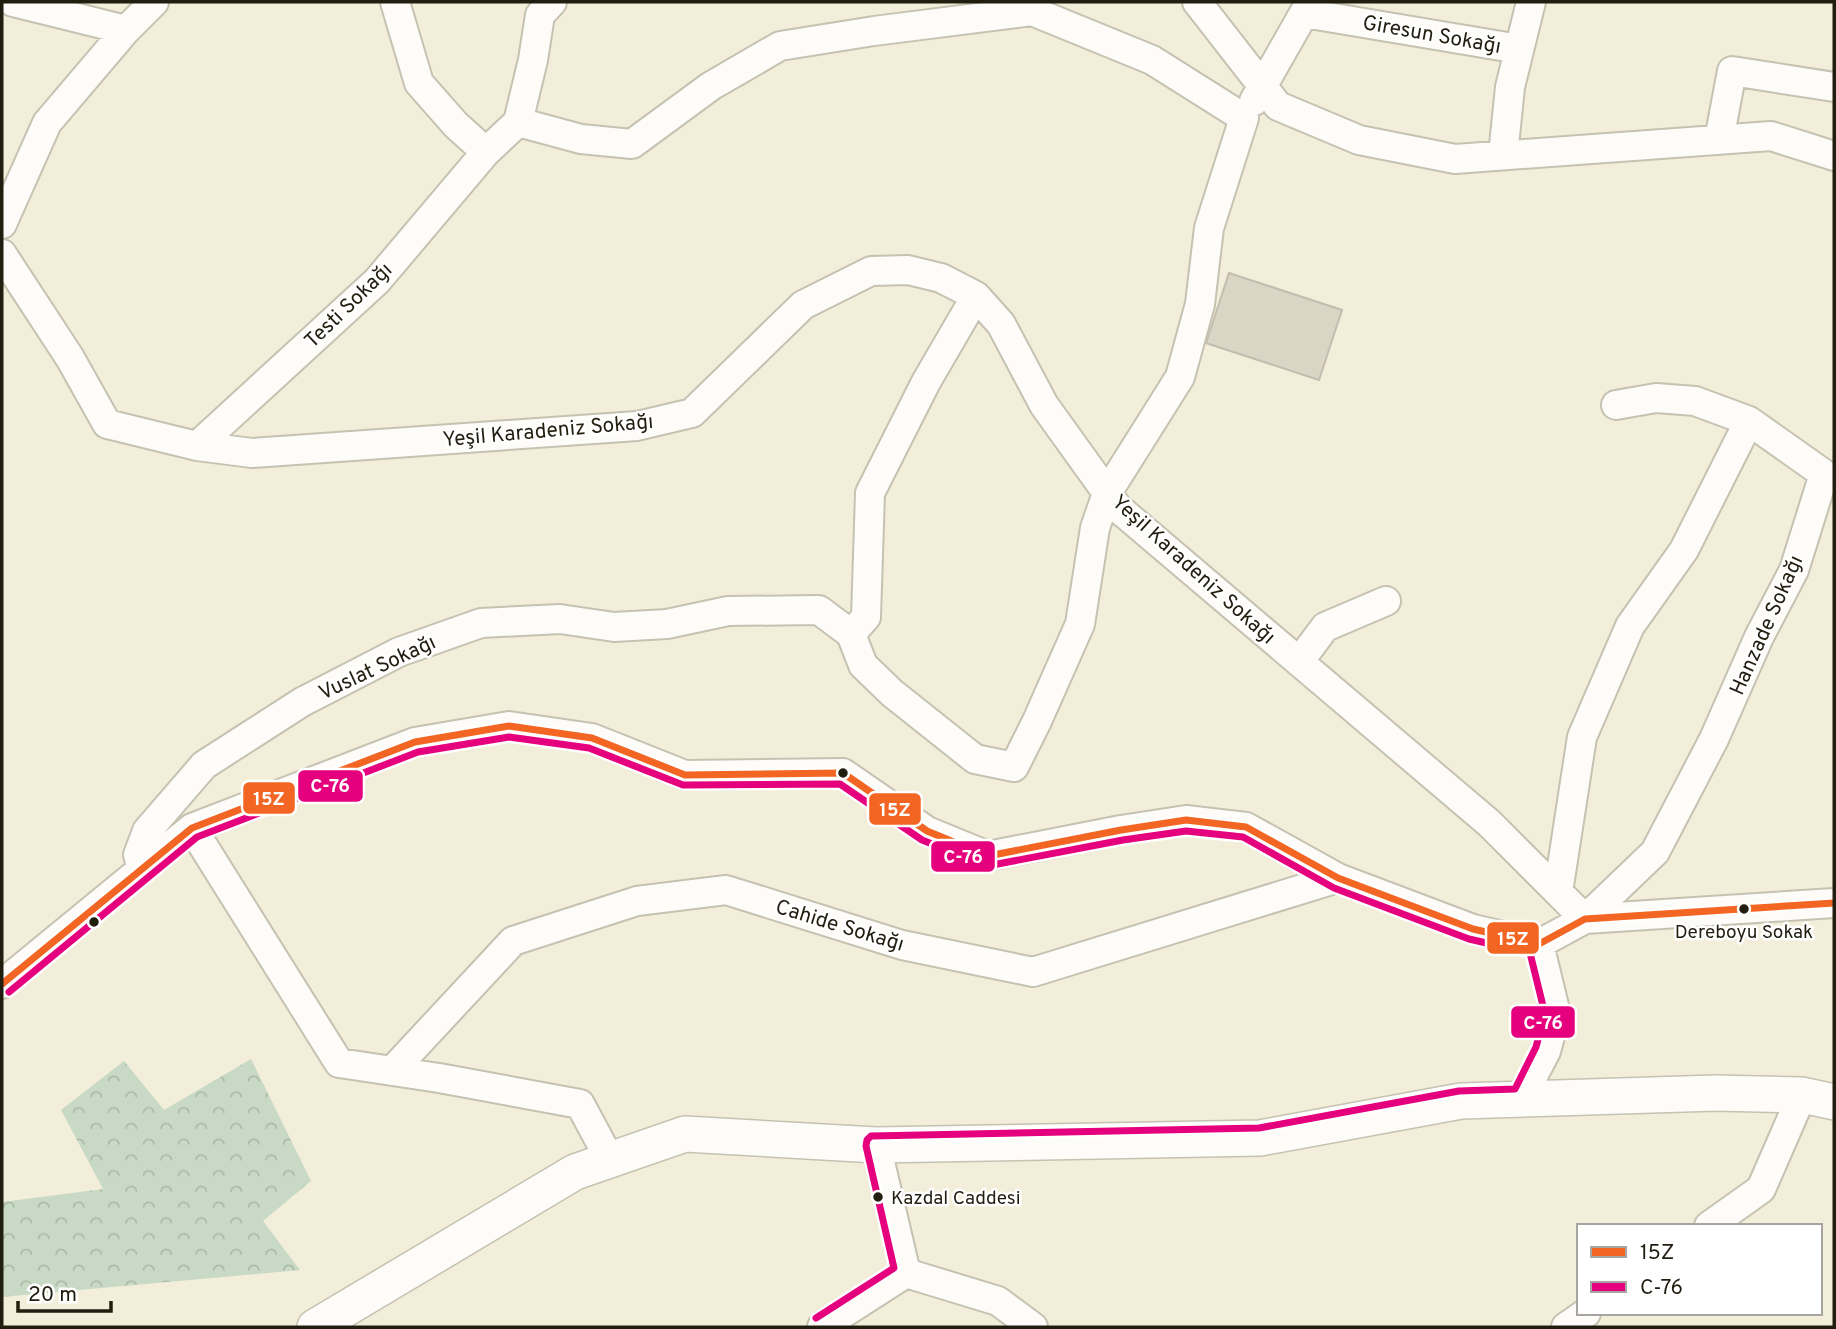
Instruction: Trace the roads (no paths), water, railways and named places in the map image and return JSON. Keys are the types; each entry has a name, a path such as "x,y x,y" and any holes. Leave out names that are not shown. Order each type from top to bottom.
{"street":[{"path":"13,2 126,30"},
{"path":"2,224 47,123 126,30 155,2"},
{"path":"395,2 419,83 456,125 486,152"},
{"path":"1197,2 1278,106 1359,140 1455,159 1771,136 1834,156"},
{"path":"1503,156 1510,87 1531,2"},
{"path":"544,6 518,122 581,139 632,144 712,86 780,46 1032,11 1152,60 1244,118"},
{"name":"Giresun Sokağı","path":"1263,87 1304,13 1519,49"},
{"path":"1719,139 1732,71 1834,88"},
{"path":"976,296 926,382 870,494 866,617 851,634 863,665 892,693 975,759 1014,766 1080,624 1095,528 1107,493 1180,377 1200,304 1209,228 1244,118 1263,87"},
{"name":"Testi Sokağı","path":"197,446 377,281 486,152 518,122"},
{"name":"Yeşil Karadeniz Sokağı","path":"2,254 69,358 107,424 197,446 252,453 637,426 692,412 803,305 871,271 908,270 941,278 976,296 1001,324 1044,405 1118,508 1489,823 1586,919"},
{"name":"Hanzade Sokağı","path":"1586,919 1655,852 1714,739 1759,637 1794,570 1824,474 1749,421 1695,401 1656,398 1616,405"},
{"path":"1558,892 1582,737 1630,626 1684,550 1749,421"},
{"path":"1299,662 1325,627 1386,601"},
{"name":"Vuslat Sokağı","path":"142,869 138,855 147,831 204,765 302,702 399,652 481,623 560,619 614,627 667,624 729,611 819,610 851,634"},
{"path":"2,985 192,828 415,742 509,726 592,738 685,775 843,773 927,831 988,856 1186,820 1246,827 1338,878 1473,929 1539,944 1586,919 1834,903"},
{"path":"192,828 339,1063 580,1104 610,1160"},
{"name":"Cahide Sokağı","path":"392,1071 513,941 637,901 726,890 902,945 1033,972 1338,878"},
{"path":"1521,1099 1546,1051 1556,1014 1539,944"},
{"path":"315,1327 575,1172 685,1134 876,1145 1260,1138 1461,1101 1716,1093 1818,1098 1761,1189 1712,1224"},
{"path":"876,1145 906,1273"},
{"path":"822,1327 906,1273 998,1301 1033,1327"},
{"path":"1566,1327 1583,1315"}],"place":[{"name":"Dereboyu Sokak","path":"1744,909"},
{"name":"Kazdal Caddesi","path":"878,1197"}]}
